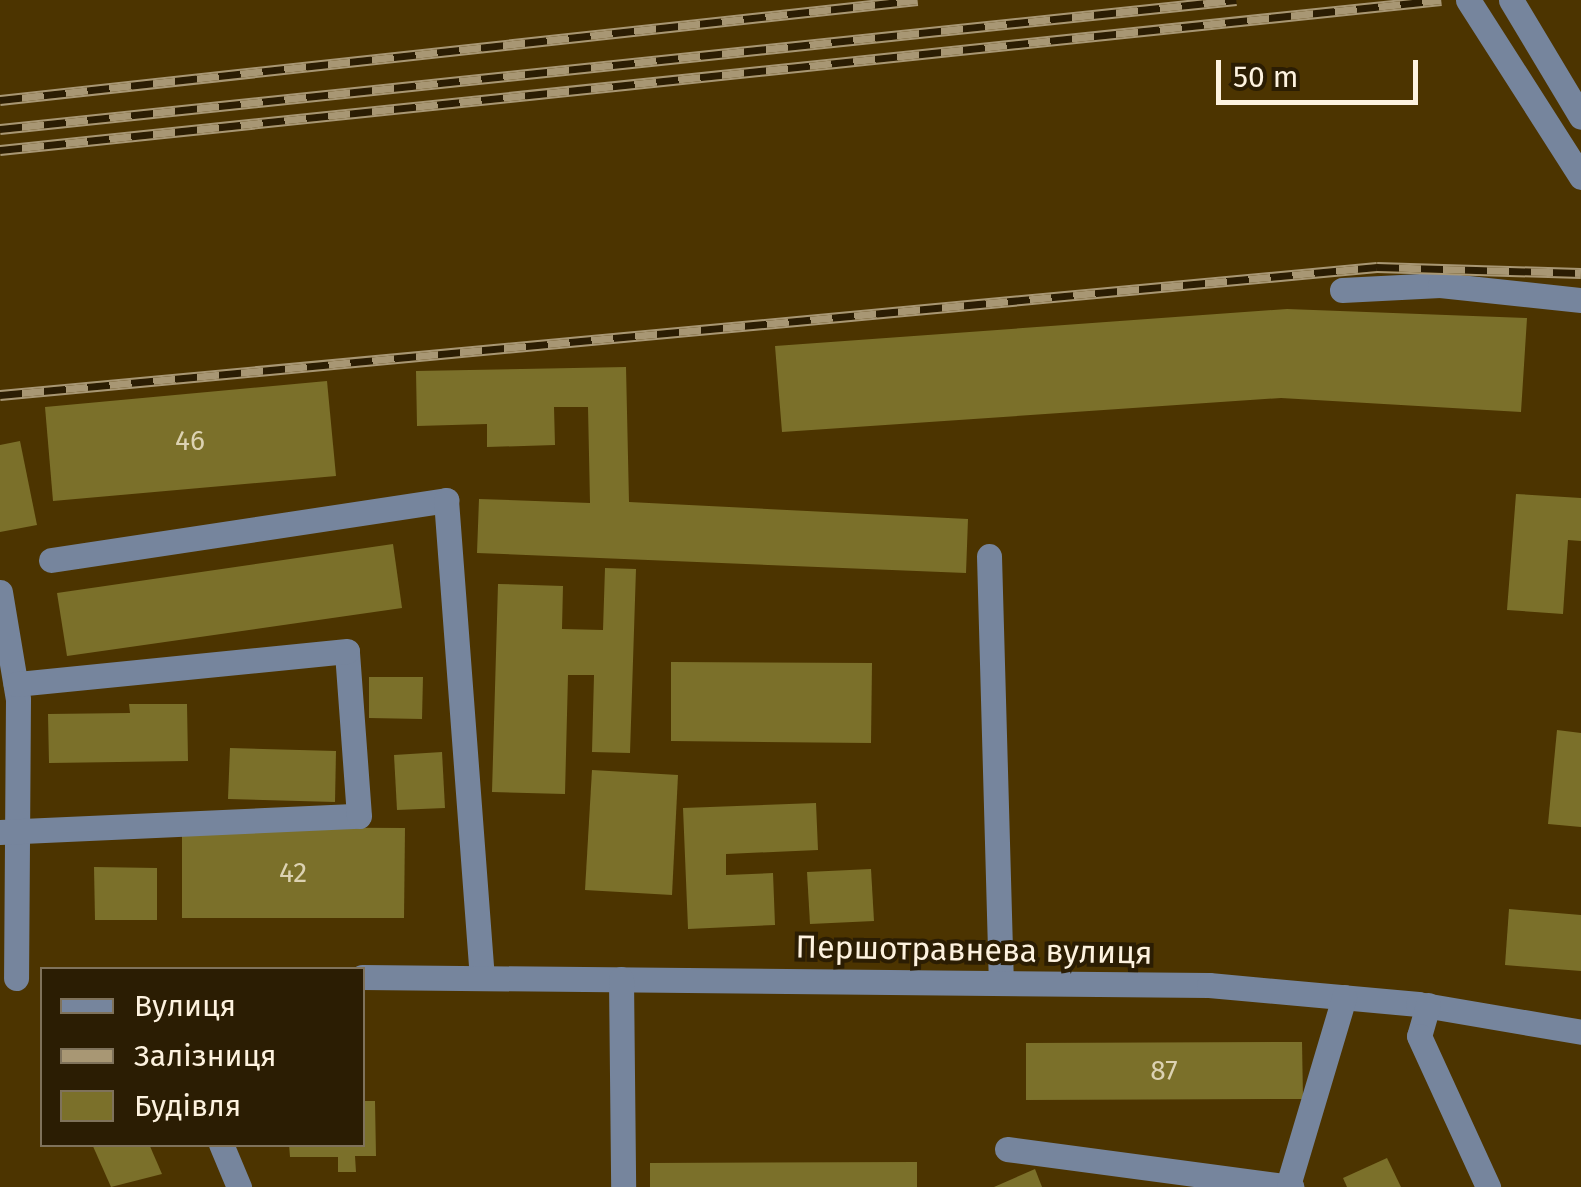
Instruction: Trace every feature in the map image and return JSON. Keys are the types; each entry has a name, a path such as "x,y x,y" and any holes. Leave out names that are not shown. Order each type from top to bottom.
{"street":[{"path":"1468,0 1581,177"},
{"path":"1512,0 1581,118"},
{"path":"1342,290 1444,276 1581,300"},
{"path":"51,560 446,500 482,978"},
{"path":"989,556 1000,982"},
{"path":"0,592 16,684 8,978 40,978"},
{"path":"9,832 359,816 347,652 16,684"},
{"name":"Першотравнева вулиця","path":"365,978 1209,984 1428,1005 1581,1032"},
{"path":"620,980 623,1187"},
{"path":"1007,1149 1290,1185 1344,997"},
{"path":"1428,1005 1420,1036 1488,1187"},
{"path":"222,1147 239,1187"}],"building":[{"path":"1287,309 1527,318 1521,412 1281,398 782,432 775,346"},
{"path":"626,367 629,502 968,519 966,573 477,553 479,499 590,503 588,407 554,407 555,445 487,447 487,424 417,426 416,371"},
{"path":"327,381 336,476 53,501 45,407"},
{"path":"20,441 37,525 0,532 0,445"},
{"path":"1516,494 1581,498 1581,541 1568,540 1563,614 1507,610"},
{"path":"393,544 402,608 67,656 57,593"},
{"path":"605,568 636,569 630,753 592,752 594,675 568,675 565,794 492,792 498,584 563,586 562,629 603,630"},
{"path":"671,662 872,663 871,743 671,741"},
{"path":"369,677 423,677 422,719 369,718"},
{"path":"129,704 187,704 188,761 49,763 48,714 130,713"},
{"path":"1557,730 1581,733 1581,827 1548,824"},
{"path":"230,748 336,751 335,802 228,799"},
{"path":"442,752 445,808 397,810 394,755"},
{"path":"592,770 678,775 672,895 585,890"},
{"path":"816,803 818,850 726,854 726,875 773,873 775,925 688,929 683,808"},
{"path":"182,827 405,828 404,918 182,918"},
{"path":"94,867 157,868 157,920 95,920"},
{"path":"871,869 874,921 810,924 807,872"},
{"path":"1509,909 1581,915 1581,971 1505,965"},
{"path":"1302,1042 1303,1099 1026,1100 1026,1043"},
{"path":"365,1101 375,1101 376,1156 355,1156 356,1172 338,1172 338,1157 290,1157 289,1147 365,1147"},
{"path":"93,1147 150,1147 162,1174 111,1187"},
{"path":"1387,1158 1401,1187 1347,1187 1343,1178"},
{"path":"917,1162 917,1187 650,1187 650,1163"},
{"path":"1035,1169 1042,1187 994,1187"}],"railway":[{"path":"0,100 918,0"},
{"path":"0,129 1236,0"},
{"path":"0,150 1441,0"},
{"path":"0,395 1377,267 1581,273"}]}
